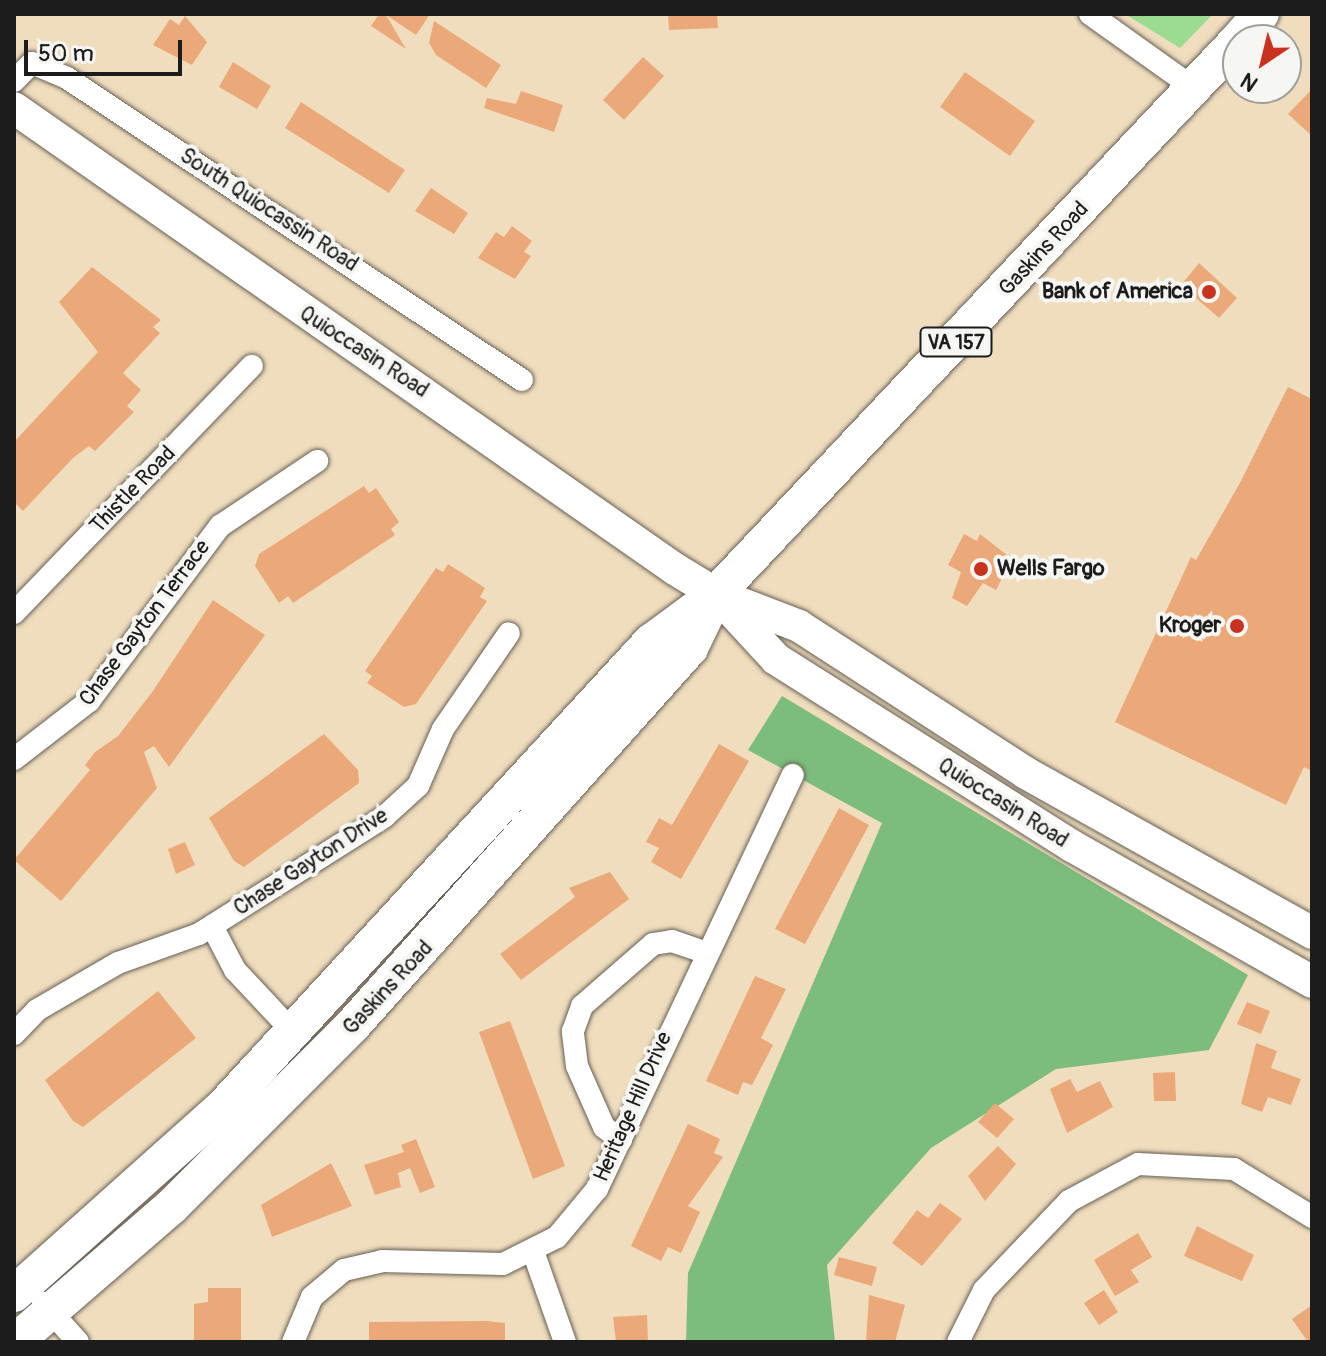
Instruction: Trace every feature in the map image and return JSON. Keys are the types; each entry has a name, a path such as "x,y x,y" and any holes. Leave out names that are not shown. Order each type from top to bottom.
{"main road":[{"name":"Gaskins Road","path":"20,1289 164,1165 293,1032 651,642 716,594 1222,58"},
{"name":"Quioccasin Road","path":"14,108 716,594 776,659 1072,846 1312,982"},
{"name":"Gaskins Road","path":"15,1342 172,1206 374,1004 690,648 716,594"},
{"name":"Quioccasin Road","path":"716,594 799,626 1026,773 1312,933"}],"street":[{"path":"1090,14 1195,89"},
{"name":"South Quiocassin Road","path":"14,81 32,63 67,78 522,380"},
{"name":"Thistle Road","path":"14,613 252,366"},
{"name":"Chase Gayton Terrace","path":"14,759 89,701 220,526 317,461"},
{"name":"Chase Gayton Drive","path":"14,1034 37,1010 118,963 212,926 384,817 418,786 443,729 509,633"},
{"name":"Heritage Hill Drive","path":"534,1254 597,1189 706,953 793,775"},
{"name":"Chase Gayton Drive","path":"212,926 235,970 293,1032"},
{"path":"621,1140 604,1127 577,1066 573,1031 582,1006 653,944 672,941 706,953"},
{"path":"958,1342 984,1290 1069,1201 1138,1164 1234,1169 1312,1217"},
{"path":"293,1342 312,1297 344,1270 382,1261 503,1264 534,1254 565,1342"},
{"path":"20,1289 51,1312 78,1342"}],"green space":[{"path":"1125,14 1213,14 1180,48"},
{"path":"782,696 1248,975 1209,1050 1056,1069 931,1148 827,1265 835,1342 686,1342 688,1273 882,823 748,750"}],"building":[{"path":"379,14 430,14 416,35 386,15 406,49 371,26"},
{"path":"668,14 717,14 718,28 669,30"},
{"path":"185,16 207,42 192,65 153,45 170,19 179,25"},
{"path":"434,21 501,65 486,88 436,55 429,43"},
{"path":"643,57 664,76 624,120 603,100"},
{"path":"233,62 271,86 257,109 219,87"},
{"path":"965,72 1035,121 1010,156 940,107"},
{"path":"1312,89 1312,136 1288,114 1298,104 1302,104 1302,99"},
{"path":"521,91 563,105 554,132 484,108 487,98 516,104"},
{"path":"301,102 405,170 389,193 285,128"},
{"path":"431,188 468,213 454,234 415,211"},
{"path":"512,226 532,241 524,252 531,256 515,279 478,258 496,232 504,237"},
{"name":"Bank of America","path":"1199,263 1237,298 1219,318 1181,285"},
{"path":"92,267 161,320 153,327 160,333 123,373 141,390 127,406 134,412 95,451 89,446 73,458 23,511 14,502 14,442 98,352 59,302"},
{"name":"Kroger","path":"1288,387 1312,399 1312,771 1304,767 1286,805 1115,722 1191,557 1196,560 1241,481"},
{"path":"364,486 369,493 376,488 399,522 391,529 395,535 293,603 288,596 279,603 255,566 259,554"},
{"name":"Wells Fargo","path":"964,534 977,541 980,534 1012,559 996,590 983,583 967,606 952,598 961,572 948,565"},
{"path":"448,564 485,588 480,597 487,601 416,704 404,707 367,683 372,676 365,671 436,568 443,572"},
{"path":"213,600 265,635 169,767 154,746 144,752 157,788 61,901 14,860 90,770 85,765 95,752 118,736 153,691"},
{"path":"324,734 358,770 359,783 244,867 234,861 209,818"},
{"path":"719,744 749,761 681,879 651,862 659,848 646,842 659,818 672,825"},
{"path":"839,808 869,825 805,944 775,929"},
{"path":"185,842 195,865 176,874 168,849"},
{"path":"610,872 629,899 521,980 500,954 575,897 569,888"},
{"path":"755,976 786,989 761,1038 773,1045 752,1085 743,1082 738,1095 706,1081"},
{"path":"158,991 196,1038 83,1127 73,1121 45,1080"},
{"path":"1247,1002 1270,1011 1261,1034 1237,1024"},
{"path":"510,1021 565,1166 533,1179 479,1032"},
{"path":"1256,1043 1277,1051 1271,1068 1301,1079 1291,1105 1268,1097 1262,1112 1241,1104"},
{"path":"1175,1072 1176,1101 1154,1101 1153,1073"},
{"path":"1070,1079 1077,1092 1100,1081 1113,1107 1067,1133 1050,1089"},
{"path":"995,1103 1014,1119 997,1138 978,1122"},
{"path":"688,1124 720,1139 714,1153 723,1157 688,1206 700,1212 681,1253 668,1247 661,1261 631,1246"},
{"path":"416,1139 435,1187 420,1193 410,1168 398,1173 401,1187 375,1195 364,1165 404,1152 401,1145"},
{"path":"998,1146 1016,1164 985,1201 968,1176"},
{"path":"331,1163 352,1206 272,1237 261,1205"},
{"path":"940,1203 962,1219 922,1266 892,1243 917,1210 928,1218"},
{"path":"1197,1226 1254,1255 1242,1281 1184,1256"},
{"path":"1138,1233 1152,1257 1131,1270 1139,1282 1115,1296 1094,1260"},
{"path":"839,1257 877,1267 872,1286 834,1275"},
{"path":"208,1288 241,1288 241,1342 194,1342 194,1304 208,1302"},
{"path":"1104,1290 1118,1312 1099,1325 1084,1303"},
{"path":"869,1295 905,1305 895,1342 866,1342"},
{"path":"1312,1305 1312,1342 1308,1342 1292,1319"},
{"path":"647,1315 648,1342 616,1342 613,1317"},
{"path":"369,1322 505,1323 505,1342 369,1342"}],"place":[{"name":"Bank of America","path":"1209,292"},
{"name":"Wells Fargo","path":"981,569"},
{"name":"Kroger","path":"1237,626"}]}
